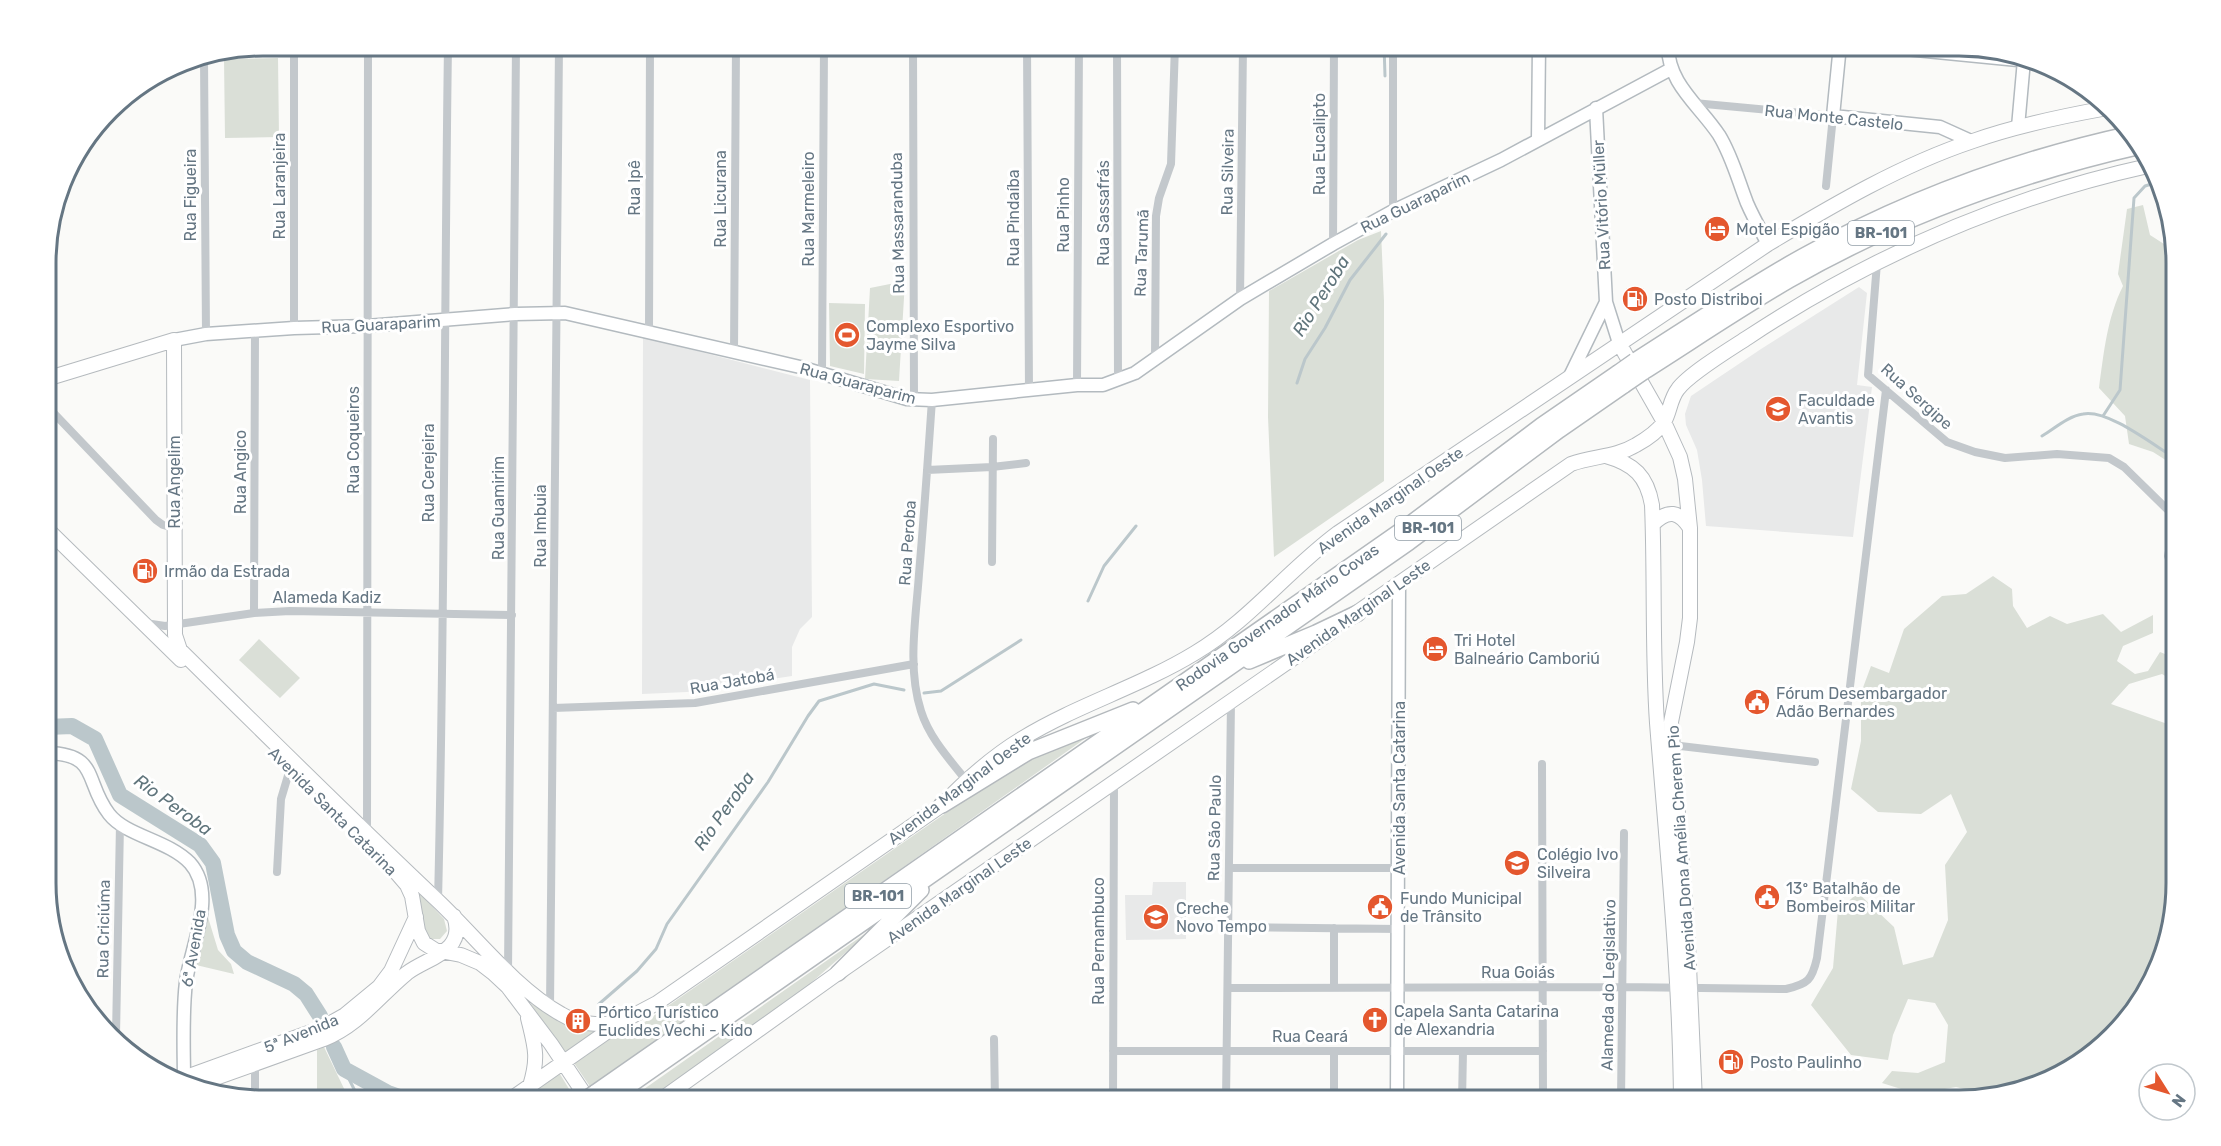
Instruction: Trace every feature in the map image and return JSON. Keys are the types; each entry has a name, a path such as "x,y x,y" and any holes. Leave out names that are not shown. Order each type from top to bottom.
{"highway":[{"name":"Rodovia Governador Mário Covas","path":"607,1090 1405,528 1541,426 1621,379 1765,279 1882,217 2004,168 2123,136"},
{"name":"Rodovia Governador Mário Covas","path":"1639,367 1791,279 1896,226 2010,181 2132,149"},
{"name":"Rodovia Governador Mário Covas","path":"607,1090 949,862 1230,668 1438,521 1559,430 1621,379"},
{"path":"1230,668 1358,613"},
{"path":"942,805 1028,752 1160,699"},
{"path":"838,973 949,862"}],"main road":[{"name":"Avenida Marginal Oeste","path":"524,1090 621,1022 657,1003 942,805 966,780 1022,738 1167,669 1221,636 1245,618 1302,563 1338,533 1768,244 1877,183 1971,141 2018,127 2098,110"},
{"name":"Avenida Marginal Leste","path":"674,1090 838,973 1571,464 1606,456 1637,445 1664,422 1677,390 1689,379 1779,318 1877,263 1952,227 2044,192 2142,167"},
{"name":"Rua Guaraparim","path":"56,376 174,340"},
{"name":"Rua Angelim","path":"174,340 175,624"},
{"name":"Rua Vitório Müller","path":"1619,343 1664,422"},
{"name":"Avenida Dona Amélia Cherem Pio","path":"1664,422 1680,457 1685,479 1690,528 1690,618 1672,710 1684,988 1681,1090"},
{"name":"Avenida Dona Amélia Cherem Pio","path":"1606,456 1630,466 1643,477 1650,491 1653,524 1657,722 1694,1090"},
{"path":"1653,524 1662,515 1673,513 1684,518 1690,528"},
{"name":"Avenida Santa Catarina","path":"56,538 402,879 411,896 418,931 424,943 435,950 461,955 486,968 507,987 587,1090"},
{"name":"Avenida Santa Catarina","path":"175,624 176,642 180,650 367,835 454,916 508,972 550,1008 580,1022 606,1024 621,1022"},
{"path":"444,951 456,935 457,924 454,916"},
{"name":"5ª Avenida","path":"193,1079 321,1028 345,1015 371,994 391,971 416,917"},
{"name":"5ª Avenida","path":"195,1079 255,1064 344,1030 407,973 444,951"},
{"path":"527,1012 536,1052 536,1065 530,1086"}],"street":[{"name":"Rua Laranjeira","path":"294,56 294,328"},
{"name":"Rua Coqueiros","path":"367,835 368,56"},
{"name":"Rua Cerejeira","path":"438,901 448,56"},
{"name":"Rua Guamirim","path":"508,972 516,56"},
{"name":"Rua Imbuia","path":"550,1008 559,56"},
{"name":"Rua Ipê","path":"649,332 650,56"},
{"name":"Rua Licurana","path":"734,353 736,56"},
{"name":"Rua Marmeleiro","path":"822,373 824,56"},
{"name":"Rua Massaranduba","path":"913,56 914,400"},
{"name":"Rua Pindaíba","path":"1027,56 1029,390"},
{"name":"Rua Pinho","path":"1077,386 1078,56"},
{"name":"Rua Sassafrás","path":"1117,56 1118,381"},
{"name":"Rua Tarumã","path":"1155,357 1156,216 1159,198 1171,164 1175,56"},
{"name":"Rua Silveira","path":"1240,299 1243,56"},
{"name":"Rua Eucalipto","path":"1334,56 1334,244"},
{"path":"1393,56 1393,211"},
{"path":"1538,140 1539,56"},
{"path":"1668,56 1671,69 1693,103 1723,142 1747,203 1768,244"},
{"path":"1826,186 1839,56"},
{"name":"Rua Figueira","path":"204,64 206,334"},
{"path":"2018,127 2025,67"},
{"name":"Rua Guaraparim","path":"174,340 206,334 556,313 581,316 822,373 914,400 1103,385 1135,373 1240,299 1393,211 1501,160 1671,69"},
{"name":"Rua Monte Castelo","path":"1693,103 1940,127 1971,141"},
{"name":"Rua Vitório Müller","path":"1596,108 1606,302 1619,343"},
{"name":"Rua Sergipe","path":"1877,263 1868,375 1941,438 1964,449 2005,458 2062,454 2109,458 2124,467 2166,510"},
{"name":"Rua Vitório Müller","path":"1570,376 1606,302"},
{"name":"Rua Angico","path":"254,613 255,331"},
{"name":"Rua Goiás","path":"1227,988 1786,989 1807,982 1814,971 1817,958 1886,390"},
{"name":"Rua Peroba","path":"932,400 914,664 916,689 921,713 933,736 966,780"},
{"path":"56,415 156,519 163,525 174,528"},
{"path":"992,562 993,439"},
{"path":"927,470 1026,463"},
{"name":"Avenida Santa Catarina","path":"1397,1090 1399,583"},
{"name":"Alameda Kadiz","path":"143,622 158,626 254,613 290,611 512,615"},
{"name":"Rua Jatobá","path":"553,708 694,703 914,664"},
{"name":"Rua São Paulo","path":"1226,1090 1231,700"},
{"path":"1672,745 1815,762"},
{"name":"6ª Avenida","path":"56,753 69,754 85,766 110,815 120,824 179,854 191,865 200,886 200,917 186,985 185,1075"},
{"path":"1542,764 1543,1090"},
{"path":"277,872 281,799 290,769"},
{"name":"Rua Pernambuco","path":"1113,1090 1114,782"},
{"name":"Rua Criciúma","path":"116,1029 120,824"},
{"name":"Alameda do Legislativo","path":"1621,1090 1624,833"},
{"path":"1229,868 1399,867"},
{"path":"1228,927 1398,929"},
{"path":"1334,928 1334,987"},
{"path":"994,1039 995,1090"},
{"name":"Rua Ceará","path":"1113,1051 1543,1051"},
{"path":"1334,1051 1334,1090"},
{"path":"1462,1090 1463,1051"},
{"path":"255,1064 255,1090"}],"shaded area":[{"path":"278,58 279,137 225,138 224,60"},
{"path":"2143,205 2150,235 2165,244 2166,460 2153,452 2129,444 2125,416 2099,388 2110,323 2123,286 2118,274 2127,209"},
{"path":"1381,231 1384,301 1384,481 1274,557 1268,417 1269,291 1358,240"},
{"path":"905,281 899,381 865,379 870,288"},
{"name":"Faculdade Avantis","path":"1859,287 1867,293 1857,385 1872,387 1853,537 1706,526 1697,450 1686,425 1685,414 1691,396"},
{"name":"Complexo Esportivo Jayme Silva","path":"829,303 865,304 864,374 830,366"},
{"path":"643,337 810,380 812,617 800,629 792,647 792,676 687,692 642,694"},
{"path":"1993,576 2012,589 2013,606 2027,628 2050,616 2067,624 2103,614 2121,632 2153,615 2153,633 2123,646 2117,661 2135,674 2148,671 2160,652 2166,654 2166,676 2162,674 2129,684 2111,704 2166,723 2164,911 2155,950 2131,999 2095,1039 2074,1056 2025,1080 1999,1087 1972,1090 1956,1087 1939,1090 1904,1090 1882,1083 1892,1071 1918,1073 1945,1062 1948,1025 1935,1003 1908,999 1893,1035 1888,1060 1851,1055 1811,1005 1833,968 1838,910 1858,893 1894,927 1903,965 1933,957 1948,920 1945,865 1967,832 1951,794 1921,814 1878,812 1851,789 1861,741 1861,693 1871,666 1889,673 1904,629 1942,596 1966,594"},
{"path":"259,639 300,678 280,698 239,660"},
{"path":"1093,733 591,1088 574,1063 618,1032 639,1026 1015,765"},
{"name":"Creche Novo Tempo","path":"1153,882 1186,882 1186,939 1126,940 1125,895 1152,895"},
{"path":"416,889 444,919 447,931 440,939 430,939 425,935"},
{"path":"207,914 218,950 231,964 234,974 196,965"},
{"path":"876,926 804,989 667,1090 643,1090"},
{"path":"530,1003 546,1013 598,1032 567,1054"},
{"path":"324,1047 345,1090 317,1090 317,1050"},
{"path":"555,1066 570,1090 534,1090"}],"waterway":[{"path":"1384,56 1385,76"},
{"path":"2103,416 2120,390 2134,198 2145,186 2150,184"},
{"name":"Rio Peroba","path":"1297,383 1305,359 1325,328 1350,280 1386,234"},
{"name":"Rio Peroba","path":"2042,436 2072,417 2093,414 2117,422 2166,452"},
{"name":"Rio Peroba","path":"1088,601 1104,566 1136,526"},
{"name":"Rio Peroba","path":"924,693 941,691 1021,640"},
{"name":"Rio Peroba","path":"599,1004 637,971 656,949 667,924 768,782 819,701 874,684 904,690"},
{"name":"Rio Peroba","path":"56,727 72,726 95,739 120,795 200,845 213,863 227,935 234,951 247,962 294,984 306,994 320,1016"},
{"name":"Rio Peroba","path":"334,1047 344,1069 382,1090"},
{"path":"344,1069 354,1090"}],"place":[{"name":"Motel Espigão","path":"1717,229"},
{"name":"Posto Distriboi","path":"1635,299"},
{"name":"Complexo Esportivo Jayme Silva","path":"847,335"},
{"name":"Faculdade Avantis","path":"1778,409"},
{"name":"Irmão da Estrada","path":"145,571"},
{"name":"Tri Hotel Balneário Camboriú","path":"1435,649"},
{"name":"Fórum Desembargador Adão Bernardes","path":"1757,702"},
{"name":"Colégio Ivo Silveira","path":"1517,863"},
{"name":"13º Batalhão de Bombeiros Militar","path":"1767,897"},
{"name":"Fundo Municipal de Trânsito","path":"1380,907"},
{"name":"Creche Novo Tempo","path":"1156,917"},
{"name":"Capela Santa Catarina de Alexandria","path":"1375,1020"},
{"name":"Pórtico Turístico Euclides Vechi - Kido","path":"578,1021"},
{"name":"Posto Paulinho","path":"1731,1062"}]}
